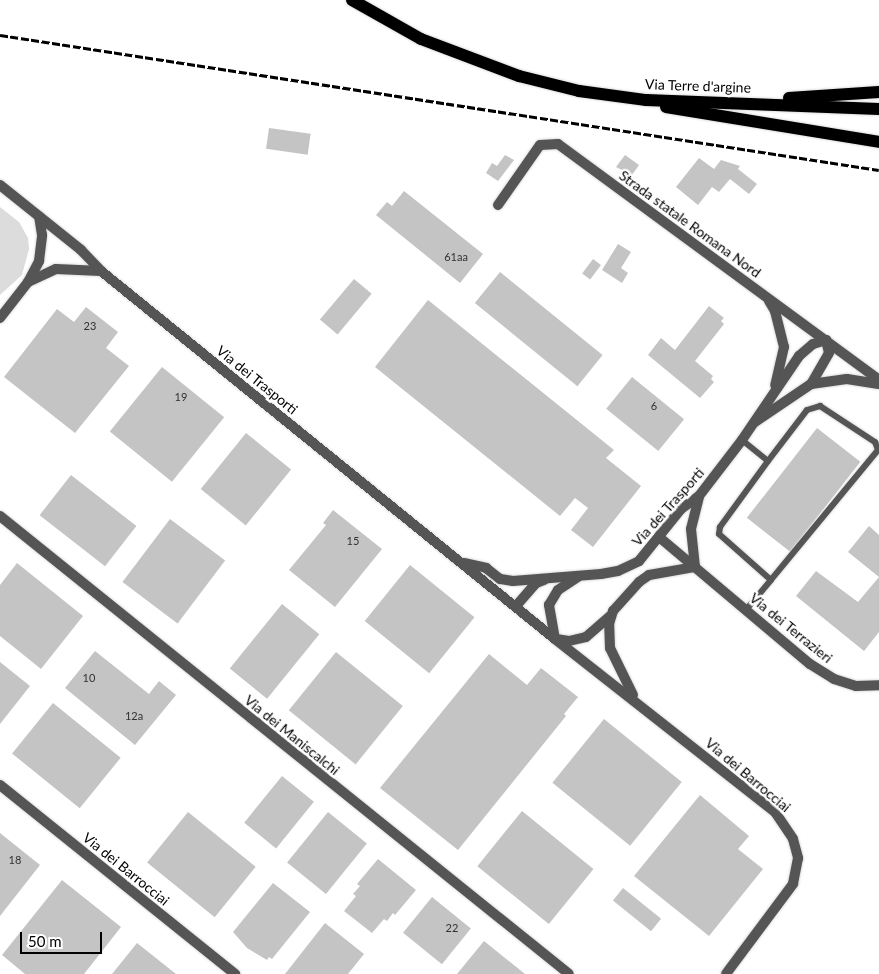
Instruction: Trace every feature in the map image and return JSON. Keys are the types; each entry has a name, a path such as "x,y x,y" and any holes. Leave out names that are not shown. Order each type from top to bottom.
{"main road":[{"name":"Via Terre d'argine","path":"352,0 420,39 519,76 617,97 879,109"},
{"path":"723,102 879,92"},
{"path":"617,97 879,142"}],"street":[{"name":"Strada statale Romana Nord","path":"498,205 540,145 558,144 879,380"},
{"name":"Via dei Trasporti","path":"0,185 81,250 101,271 555,639"},
{"path":"0,318 28,282 42,249 39,216"},
{"path":"28,282 56,268 101,271"},
{"name":"Via dei Trasporti","path":"764,294 775,311 784,347 770,399"},
{"name":"Via dei Trasporti","path":"462,562 486,568 500,580 579,576 628,567 639,561 681,509 700,496 755,422 799,356 813,344 826,340 829,354 811,384 755,422"},
{"name":"Via dei Trasporti","path":"811,384 847,379 879,384"},
{"path":"555,639 570,641 586,637 639,582 650,575 695,567 691,529 700,496"},
{"name":"Via dei Maniscalchi","path":"0,516 569,974"},
{"name":"Via dei Terrazieri","path":"659,537 810,664 834,679 856,686 879,685"},
{"name":"Via dei Trasporti","path":"555,639 549,605 558,590 579,576"},
{"path":"516,606 536,583 547,579"},
{"path":"613,611 609,624 610,648 636,700"},
{"name":"Via dei Barrocciai","path":"555,639 636,700 775,812 793,839 798,858 793,884 726,974"},
{"name":"Via dei Barrocciai","path":"0,785 236,974"}],"lane":[{"path":"746,610 771,580 878,450 875,442 820,406 808,410 720,527 719,534 771,580"},
{"path":"742,440 768,461"}],"shaded area":[{"path":"0,207 19,222 28,238 29,249 22,275 0,295"}],"building":[{"path":"269,128 311,134 308,155 266,149"},
{"path":"505,155 514,160 498,181 486,173 492,163 497,166"},
{"path":"625,155 639,165 632,175 616,167"},
{"path":"699,158 714,169 721,160 740,166 738,169 757,184 749,194 730,179 719,192 712,187 698,205 676,187"},
{"path":"404,191 483,254 460,283 376,215 387,202 392,206"},
{"path":"618,244 631,252 621,268 628,273 622,283 602,270"},
{"path":"593,259 601,265 590,279 582,273"},
{"path":"500,272 603,355 577,386 475,303"},
{"path":"354,279 372,294 338,334 320,320"},
{"path":"428,300 614,450 606,458 641,486 593,547 571,530 588,508 575,498 560,516 375,367"},
{"path":"709,306 724,318 721,321 724,324 695,361 713,376 711,379 714,382 700,398 648,355 661,338 675,350"},
{"path":"86,307 118,332 106,348 129,366 75,433 4,377 57,309 74,322"},
{"path":"162,367 224,417 172,482 110,432"},
{"path":"632,377 684,419 658,451 606,409"},
{"path":"817,428 860,462 790,552 747,518"},
{"path":"246,433 291,470 246,525 201,489"},
{"path":"71,475 136,526 105,566 40,515"},
{"path":"333,510 382,549 335,607 289,570 326,525 323,523"},
{"path":"170,519 225,561 178,624 122,582"},
{"path":"869,526 879,535 879,577 848,552"},
{"path":"17,563 83,616 41,669 0,636 0,585"},
{"path":"410,565 475,617 429,673 365,621"},
{"path":"816,571 858,602 879,577 879,632 864,651 796,596"},
{"path":"282,604 319,634 267,699 230,669"},
{"path":"95,651 149,694 159,681 176,695 135,745 65,688"},
{"path":"336,652 403,706 356,764 289,710"},
{"path":"489,654 527,685 541,668 578,697 564,714 566,716 458,850 380,788"},
{"path":"0,662 30,686 0,724"},
{"path":"53,703 121,758 80,808 12,754"},
{"path":"604,719 682,782 630,846 552,783"},
{"path":"282,776 314,802 276,848 244,823"},
{"path":"700,795 749,836 738,849 763,869 709,936 634,876"},
{"path":"522,811 593,869 549,924 477,866"},
{"path":"188,812 256,867 215,917 147,863"},
{"path":"328,812 367,843 326,894 287,863"},
{"path":"0,833 40,865 0,916"},
{"path":"378,859 416,890 395,915 393,913 387,921 384,919 372,933 344,911 356,896 353,894 360,886 357,884"},
{"path":"62,880 121,927 84,974 25,974 2,955"},
{"path":"273,883 310,912 272,959 269,957 267,960 247,948 233,932"},
{"path":"623,888 661,919 651,931 613,900"},
{"path":"432,897 471,928 442,964 403,933"},
{"path":"325,923 364,954 348,974 285,974"},
{"path":"484,941 525,974 457,974"},
{"path":"137,943 176,974 112,974"}],"railway":[{"path":"0,35 879,170"}]}
